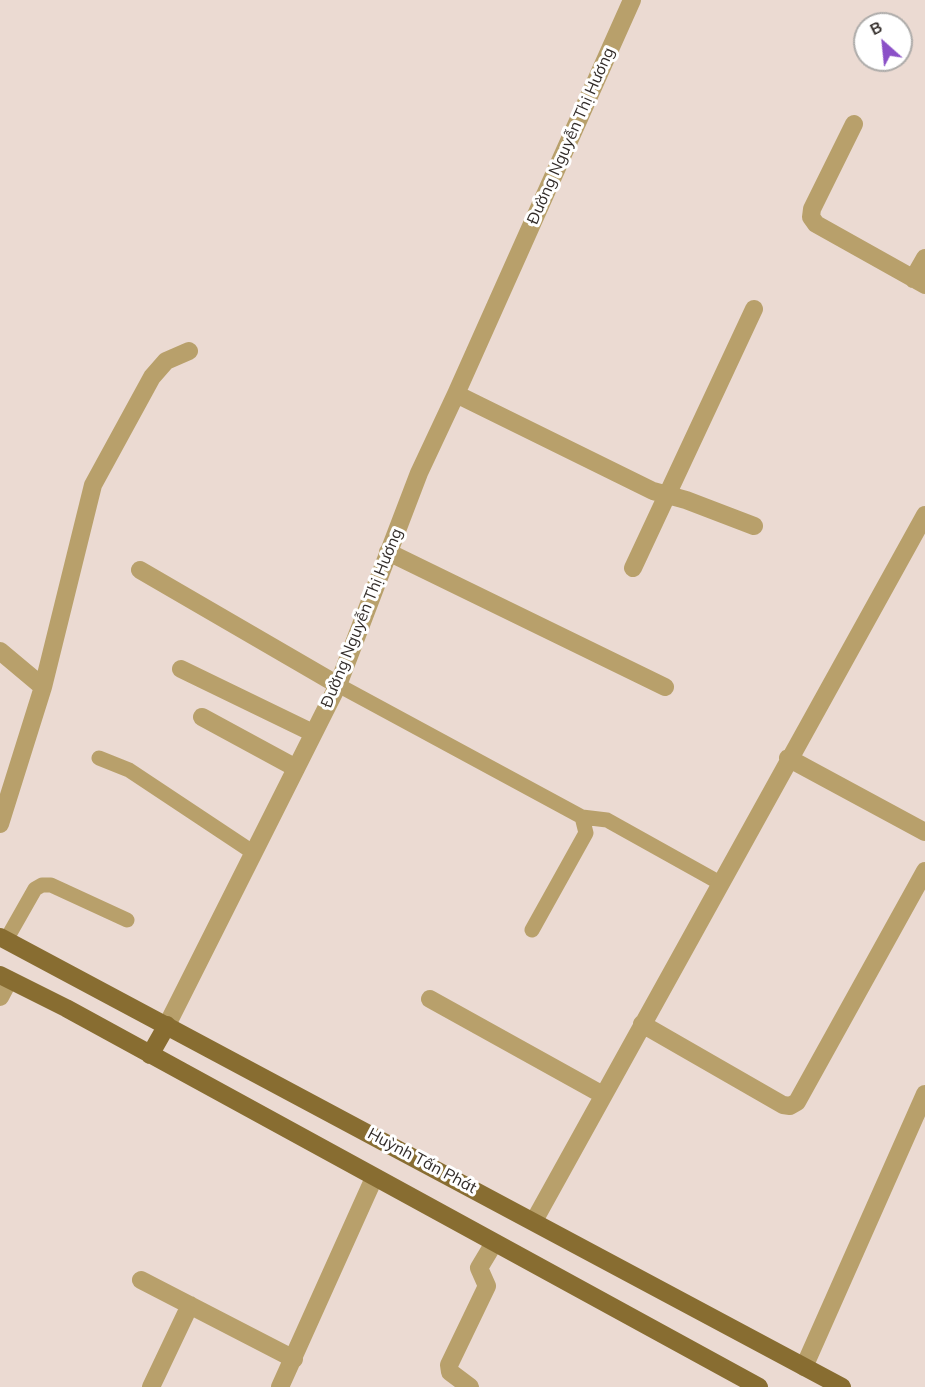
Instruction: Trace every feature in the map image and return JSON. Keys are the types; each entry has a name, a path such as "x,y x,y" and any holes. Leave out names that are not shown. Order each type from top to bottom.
{"main road":[{"name":"Huỳnh Tấn Phát","path":"3,939 842,1387"},
{"path":"5,977 759,1387"},
{"path":"150,1055 167,1025"}],"street":[{"name":"Đường Nguyễn Thị Hương","path":"167,1025 338,685 419,473 632,0"},
{"path":"854,124 812,209 811,217 816,224 919,282 925,258"},
{"path":"633,568 754,309"},
{"path":"0,824 43,687 93,485 152,377 166,361 189,351"},
{"path":"456,394 666,496 686,500 754,526"},
{"path":"534,1221 788,758 925,515"},
{"path":"388,552 665,687"},
{"path":"140,570 338,685"},
{"path":"0,651 43,687"},
{"path":"181,669 314,733"},
{"path":"202,717 296,768"},
{"path":"788,758 925,832"},
{"path":"642,1023 783,1105 790,1106 797,1102 925,871"},
{"path":"0,998 5,977"},
{"path":"430,999 603,1095"},
{"path":"804,1367 925,1094"},
{"path":"280,1387 374,1178"},
{"path":"470,1387 450,1372 449,1365 487,1286 479,1268 494,1243"},
{"path":"141,1280 294,1359"},
{"path":"151,1387 190,1305"}],"lane":[{"path":"338,685 582,817 607,820 720,883"},
{"path":"99,758 129,770 254,853"},
{"path":"532,930 586,833 586,824 582,817"},
{"path":"3,939 35,889 42,885 51,885 127,920"}]}
